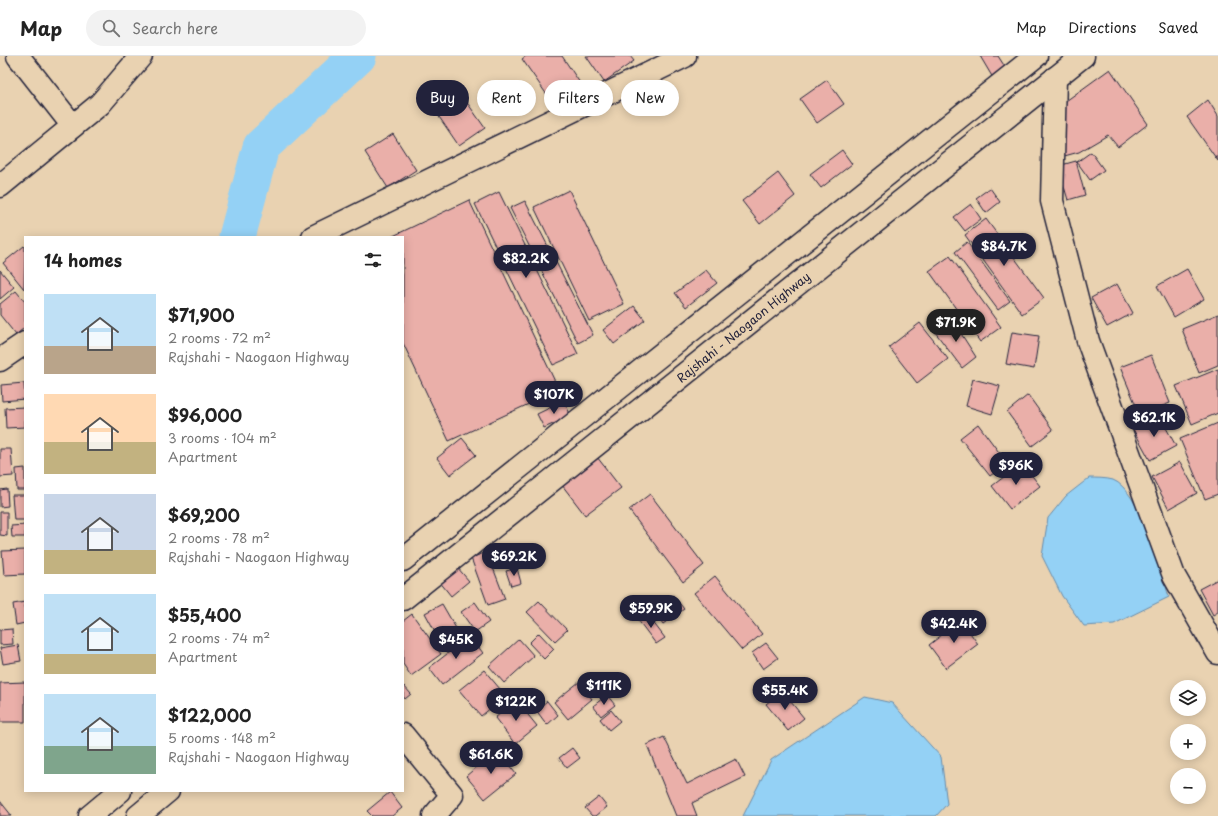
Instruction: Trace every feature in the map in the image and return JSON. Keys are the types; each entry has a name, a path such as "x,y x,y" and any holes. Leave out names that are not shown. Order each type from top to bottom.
{"main road":[{"path":"18,56 73,126"},
{"path":"0,186 100,104 141,56"},
{"path":"315,236 685,56"},
{"path":"404,559 1036,56"},
{"name":"Rajshahi - Naogaon Highway","path":"404,598 1083,56"},
{"path":"1055,78 1052,201 1088,341 1174,576 1218,653"},
{"path":"0,360 24,344"},
{"path":"647,365 667,388"},
{"path":"404,736 452,795 434,816"},
{"path":"90,816 119,792"},
{"path":"138,816 167,792"}],"water":[{"path":"1089,478 1104,478 1113,480 1123,487 1132,499 1148,532 1169,597 1114,624 1084,626 1062,596 1042,556 1048,518 1066,496"},
{"path":"865,697 892,703 941,757 947,804 936,816 743,816 771,760"}],"building":[{"path":"526,56 562,56 578,80 544,80 544,91 522,59"},
{"path":"586,56 630,56 634,61 607,80 603,80"},
{"path":"980,56 998,56 1007,70 993,78"},
{"path":"1110,69 1148,124 1118,147 1108,135 1079,152 1057,158 1059,106"},
{"path":"827,80 844,104 817,123 800,99"},
{"path":"1208,100 1218,116 1218,161 1187,117"},
{"path":"469,105 485,128 459,146 438,116 469,116"},
{"path":"393,134 416,170 388,188 365,152"},
{"path":"842,150 852,164 821,188 810,174"},
{"path":"1091,152 1104,170 1090,180 1077,162"},
{"path":"1076,161 1085,195 1068,200 1058,166"},
{"path":"778,173 795,196 760,224 742,201"},
{"path":"990,188 1000,202 986,213 976,198"},
{"path":"569,190 624,304 589,321 534,207"},
{"path":"499,192 578,354 553,365 475,204"},
{"path":"469,200 559,390 449,441 404,345 404,236 393,236"},
{"path":"525,201 593,335 578,343 510,208"},
{"path":"971,204 981,219 965,231 954,217"},
{"path":"986,219 1044,298 1022,314 965,235"},
{"path":"967,242 1010,301 998,310 955,252"},
{"path":"24,246 24,289 3,263"},
{"path":"950,256 1001,327 980,342 929,271"},
{"path":"1187,269 1204,299 1174,317 1157,286"},
{"path":"0,270 14,287 0,299"},
{"path":"706,270 717,283 686,307 675,293"},
{"path":"1117,284 1133,313 1107,327 1091,298"},
{"path":"16,291 24,301 24,328 16,335 0,315 0,304"},
{"path":"634,306 645,320 614,344 603,330"},
{"path":"1218,314 1218,365 1199,373 1182,329"},
{"path":"951,318 976,357 962,368 935,332"},
{"path":"920,323 948,359 917,383 889,347"},
{"path":"1012,332 1039,336 1034,369 1006,364"},
{"path":"1151,355 1170,403 1140,415 1120,367"},
{"path":"1218,369 1218,413 1192,424 1176,386"},
{"path":"973,379 1000,386 992,414 966,406"},
{"path":"24,383 24,399 2,401 1,385"},
{"path":"1028,395 1053,430 1032,446 1007,412"},
{"path":"564,401 571,416 544,428 537,414"},
{"path":"24,407 24,427 6,428 5,408"},
{"path":"1159,415 1176,446 1150,460 1133,429"},
{"path":"1218,423 1218,494 1205,499 1180,439"},
{"path":"978,424 1007,463 990,476 960,438"},
{"path":"462,438 476,455 450,475 437,458"},
{"path":"0,449 11,449 13,476 0,477"},
{"path":"597,457 621,488 585,515 562,485"},
{"path":"1180,462 1197,493 1169,509 1152,477"},
{"path":"1022,463 1040,486 1010,509 992,486"},
{"path":"24,468 24,490 17,490 16,469"},
{"path":"7,489 8,506 0,507 0,490"},
{"path":"650,494 704,565 683,582 629,510"},
{"path":"12,495 24,495 24,520 14,520"},
{"path":"0,512 7,512 7,536 0,535"},
{"path":"24,525 24,537 12,537 11,526"},
{"path":"24,550 24,574 4,575 2,551"},
{"path":"487,552 505,599 488,605 471,558"},
{"path":"457,567 469,581 451,596 439,581"},
{"path":"517,568 521,583 511,586 506,571"},
{"path":"715,576 762,634 742,650 694,593"},
{"path":"1218,579 1218,612 1213,615 1199,589"},
{"path":"673,595 684,609 663,624 653,610"},
{"path":"539,601 567,630 555,641 527,612"},
{"path":"24,602 24,623 16,625 13,604"},
{"path":"475,602 489,622 475,632 461,612"},
{"path":"442,604 461,637 443,646 425,613"},
{"path":"646,613 665,638 656,644 638,620"},
{"path":"412,614 441,654 411,676 404,666 404,620"},
{"path":"961,620 978,644 946,668 929,645"},
{"path":"12,629 13,644 0,645 0,630"},
{"path":"539,633 554,649 544,659 529,643"},
{"path":"470,636 483,653 442,685 429,668"},
{"path":"519,639 534,656 504,683 489,666"},
{"path":"766,643 778,658 763,669 752,653"},
{"path":"18,645 21,661 3,664 0,648"},
{"path":"484,670 506,696 481,716 459,690"},
{"path":"24,682 24,722 0,722 0,683"},
{"path":"579,682 592,699 568,719 554,702"},
{"path":"404,686 411,694 405,699 404,698"},
{"path":"782,691 804,718 788,731 766,704"},
{"path":"607,695 615,705 601,716 593,706"},
{"path":"516,700 537,726 515,744 495,718"},
{"path":"547,701 558,715 547,725 536,710"},
{"path":"611,710 620,721 609,730 600,719"},
{"path":"664,737 687,784 736,759 745,777 692,803 697,816 676,816 647,745"},
{"path":"572,748 580,758 567,768 559,758"},
{"path":"497,750 516,774 485,799 466,776"},
{"path":"390,792 402,808 392,816 372,816 367,811"},
{"path":"599,797 607,807 596,816 592,816 585,808"},
{"path":"0,801 12,816 0,816"}],"waterway":[{"path":"237,236 261,147 358,56"}]}
